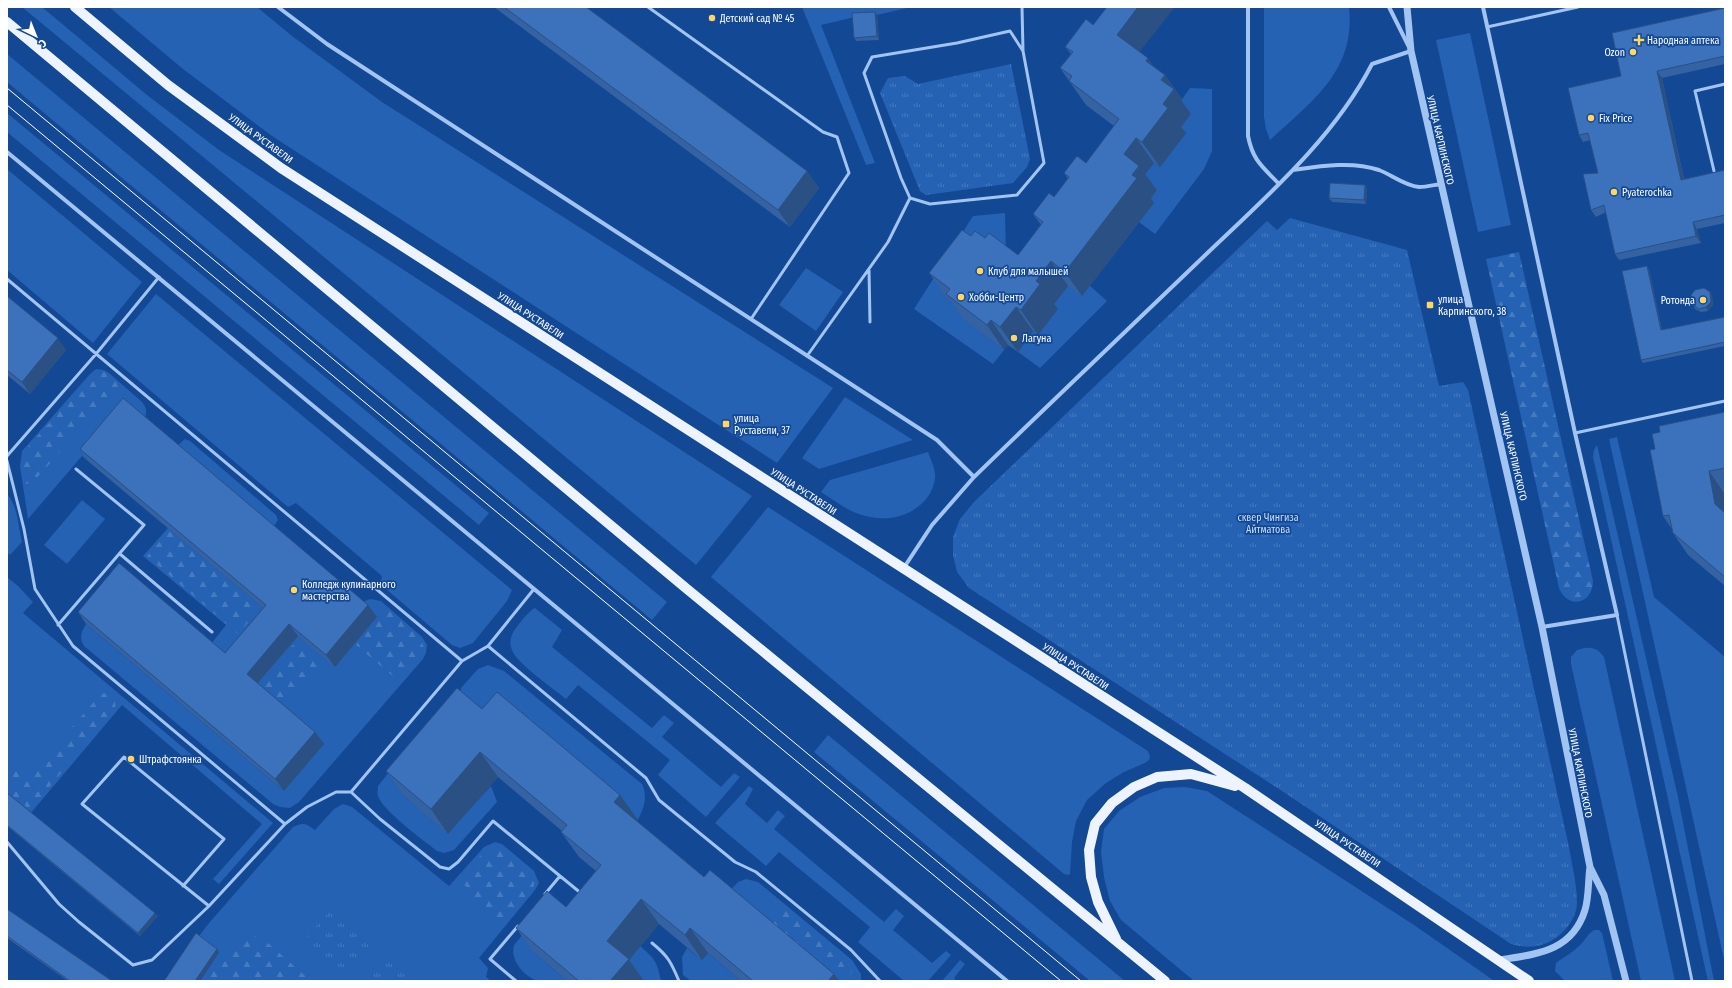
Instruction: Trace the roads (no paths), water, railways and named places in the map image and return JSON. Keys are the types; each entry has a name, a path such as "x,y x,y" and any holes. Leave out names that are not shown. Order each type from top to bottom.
{"main road":[{"name":"УЛИЦА РУСТАВЕЛИ","path":"75,7 168,85 281,168 1245,788 1529,981"},
{"path":"7,22 687,589 1165,981"},
{"path":"1118,942 1098,902 1091,877 1089,850 1095,824 1112,803 1134,787 1157,778 1191,774 1245,788"}],"street":[{"path":"278,7 328,44 937,440 974,477"},
{"path":"1248,7 1248,136 1251,151 1258,162 1279,184"},
{"name":"УЛИЦА КАРПИНСКОГО","path":"1390,7 1411,51"},
{"name":"УЛИЦА КАРПИНСКОГО","path":"1407,7 1411,51 1542,627 1590,867 1604,895 1626,981"},
{"path":"1483,7 1575,433 1617,615 1542,627"},
{"path":"903,569 932,525 974,477 1293,170 1344,110 1360,88 1372,64 1411,51"},
{"path":"7,152 1007,981"},
{"path":"1293,170 1324,165 1351,165 1379,170 1419,187 1441,184"},
{"name":"УЛИЦА КАРПИНСКОГО","path":"1499,960 1551,950 1566,941 1578,926 1585,909 1590,867"}],"lane":[{"path":"648,7 823,132 837,137 849,173 751,320"},
{"path":"1022,7 1023,51 1044,162 1018,195 930,204 910,198 901,178 864,73 872,56 957,43 1010,31 1023,51"},
{"path":"1487,27 1578,7"},
{"path":"1714,171 1695,91 1725,84"},
{"path":"807,356 888,242 910,198"},
{"path":"869,269 870,322"},
{"path":"7,456 96,354 159,278"},
{"path":"7,279 462,661"},
{"path":"1575,433 1725,401"},
{"path":"7,461 24,529 35,589 73,646 285,824"},
{"path":"58,625 144,525 76,469"},
{"path":"120,554 212,632"},
{"path":"351,792 462,661 488,646 534,589"},
{"path":"1617,615 1692,981"},
{"path":"488,646 646,778 660,800 735,862 756,872 852,950 880,981"},
{"path":"183,886 224,839 124,757 82,804 183,886 209,906"},
{"path":"7,842 59,904 133,965 152,960 209,906 285,824 307,807 336,792 351,792 380,819 440,868 449,869 458,862 493,821 583,895"},
{"path":"541,899 560,876"},
{"path":"516,981 490,958 522,921"},
{"path":"652,943 666,954 671,961 679,981"}],"tram line":[{"path":"7,88 1081,981"},
{"path":"7,105 1061,981"}],"place":[{"name":"Детский сад № 45","path":"712,18"},
{"name":"Народная аптека","path":"1639,40"},
{"name":"Ozon","path":"1633,52"},
{"name":"Fix Price","path":"1591,118"},
{"name":"Pyaterochka","path":"1614,192"},
{"name":"Клуб для малышей","path":"980,271"},
{"name":"Хобби-Центр","path":"961,297"},
{"name":"Ротонда","path":"1703,300"},
{"name":"улица Карпинского, 38","path":"1430,305"},
{"name":"Лагуна","path":"1014,338"},
{"name":"улица Руставели, 37","path":"726,424"},
{"name":"Колледж кулинарного мастерства","path":"294,590"},
{"name":"Штрафстоянка","path":"131,759"}],"park label":[{"name":"сквер Чингиза Айтматова","path":"1268,522"}]}
